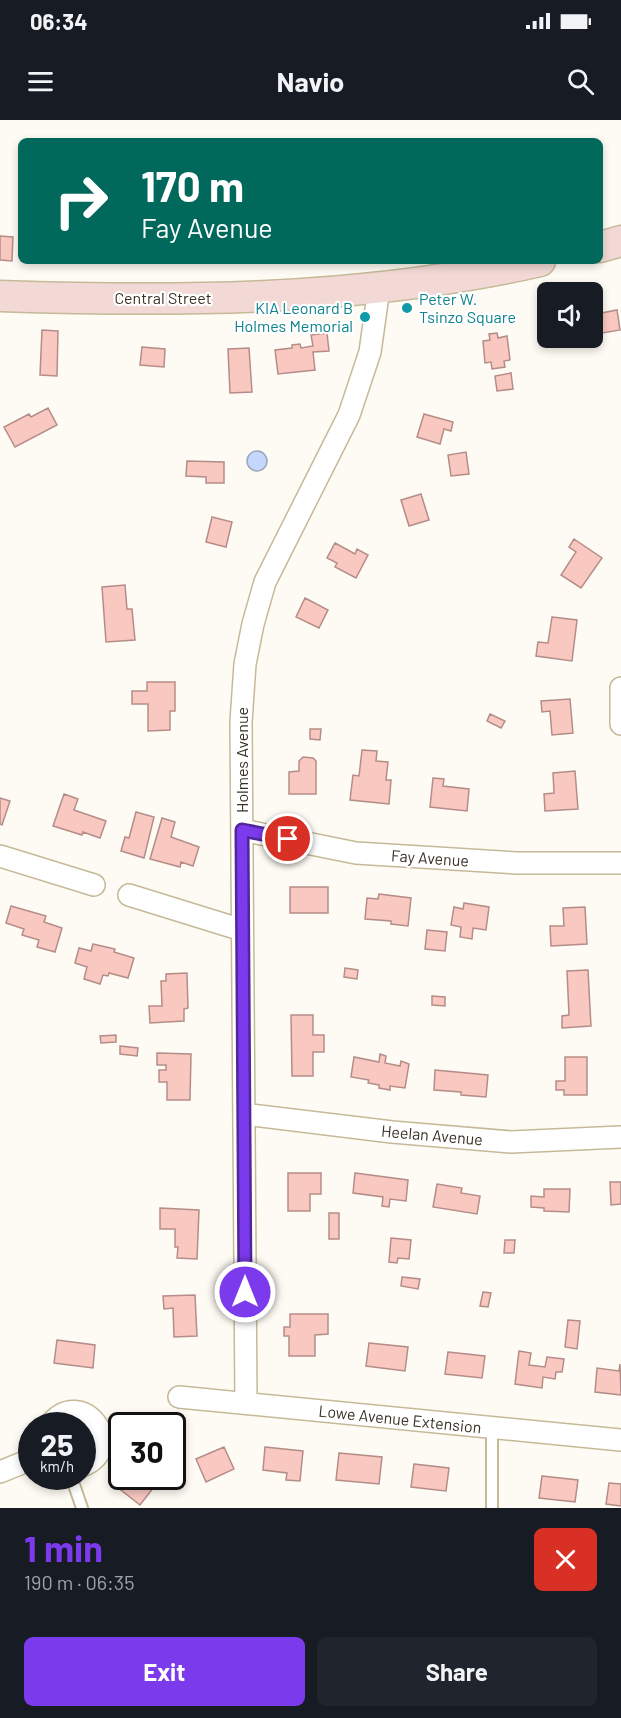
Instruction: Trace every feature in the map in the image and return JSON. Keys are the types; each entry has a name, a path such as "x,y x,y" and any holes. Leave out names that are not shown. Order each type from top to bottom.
{"main road":[{"path":"603,246 621,241"},
{"name":"Central Street","path":"0,296 197,299 298,294 427,282 524,264"}],"street":[{"name":"Holmes Avenue","path":"246,1403 241,722 245,664 265,582 349,415 370,352 379,288"},
{"path":"621,688 621,724"},
{"name":"Fay Avenue","path":"242,830 356,853 518,863 621,864"},
{"path":"0,856 94,885"},
{"path":"129,896 242,930"},
{"name":"Heelan Avenue","path":"244,1114 392,1132 511,1142 621,1137"},
{"name":"Lowe Avenue Extension","path":"179,1397 621,1440"},
{"path":"96,1423 102,1440 96,1456"},
{"path":"0,1472 18,1465"}],"lane":[{"path":"492,1428 492,1508"},
{"path":"76,1490 82,1508"}],"water":[{"path":"257,451 264,454 267,461 264,468 257,471 250,468 247,461 250,454"}],"building":[{"path":"0,236 13,237 12,261 0,260"},
{"path":"617,310 620,330 603,333 603,313"},
{"path":"42,330 58,331 57,376 40,375"},
{"path":"327,333 329,351 313,352 315,370 278,374 275,350 292,348 292,345 300,344 301,348 313,346 311,335"},
{"path":"497,333 498,338 507,336 510,360 504,361 505,367 492,369 491,362 485,363 483,341 490,340 489,334"},
{"path":"142,347 165,349 164,367 140,365"},
{"path":"249,348 252,392 230,393 228,349"},
{"path":"511,373 513,389 497,391 495,376"},
{"path":"48,408 57,425 15,447 4,427 29,414 31,417"},
{"path":"424,414 453,422 451,431 444,429 440,444 417,437"},
{"path":"466,452 469,474 451,476 448,455"},
{"path":"187,461 224,462 224,483 206,483 206,477 186,476"},
{"path":"421,494 429,520 409,526 401,500"},
{"path":"212,517 232,522 226,547 206,542"},
{"path":"574,539 602,558 581,588 561,575 576,552 569,547"},
{"path":"335,543 355,554 357,549 368,555 356,578 335,567 337,563 327,558"},
{"path":"125,585 127,609 132,609 135,640 106,642 102,587"},
{"path":"305,598 328,610 319,628 296,617"},
{"path":"552,617 577,620 572,661 536,656 538,642 548,643"},
{"path":"147,682 175,682 175,711 170,711 170,730 148,731 148,704 132,704 132,691 147,691"},
{"path":"570,699 573,733 552,735 550,711 542,712 541,701"},
{"path":"490,714 505,721 501,728 487,721"},
{"path":"310,729 321,729 320,740 310,739"},
{"path":"362,750 377,751 376,761 388,762 386,780 391,780 389,804 350,800 353,775 359,776"},
{"path":"303,757 313,758 316,761 316,794 289,794 289,772 299,771 299,761"},
{"path":"575,771 578,809 545,811 544,794 554,793 553,773"},
{"path":"433,778 444,779 443,786 469,789 467,811 430,807"},
{"path":"64,794 78,799 74,810 106,821 100,838 53,826"},
{"path":"0,798 10,801 2,825 0,824"},
{"path":"136,812 154,817 144,858 121,851 125,837 129,838"},
{"path":"162,818 175,822 171,837 199,847 193,866 181,862 180,867 150,859"},
{"path":"290,887 328,887 328,913 290,913"},
{"path":"379,894 411,898 408,926 391,924 391,921 365,919 367,898 378,899"},
{"path":"464,903 489,907 486,930 473,928 472,939 460,937 461,927 451,925 454,907 463,909"},
{"path":"11,906 46,916 44,922 62,928 55,952 37,947 39,940 22,935 24,929 6,923"},
{"path":"585,907 587,944 551,946 550,926 564,926 563,908"},
{"path":"427,930 447,932 445,951 425,949"},
{"path":"93,944 115,949 114,952 134,958 128,978 109,973 108,976 103,975 100,984 84,979 87,967 75,963 79,948 91,951"},
{"path":"345,968 358,970 357,979 344,977"},
{"path":"588,970 591,1026 562,1028 562,1016 569,1015 567,971"},
{"path":"187,973 188,1008 184,1009 184,1021 150,1023 149,1006 162,1006 161,981 166,981 166,974"},
{"path":"432,996 445,997 445,1006 432,1005"},
{"path":"291,1015 313,1015 313,1035 324,1035 324,1052 313,1052 313,1076 292,1076"},
{"path":"116,1035 116,1042 101,1043 100,1036"},
{"path":"120,1046 138,1048 137,1056 120,1054"},
{"path":"157,1053 191,1054 190,1100 167,1100 167,1082 159,1082 159,1070 166,1070 166,1065 157,1065"},
{"path":"380,1054 386,1056 385,1063 400,1066 401,1061 409,1064 405,1088 390,1086 390,1090 379,1088 379,1085 368,1083 369,1080 351,1077 354,1057 379,1062"},
{"path":"565,1057 587,1057 587,1095 564,1095 564,1090 556,1090 556,1081 565,1081"},
{"path":"435,1070 488,1075 486,1097 434,1090"},
{"path":"288,1173 321,1173 321,1194 310,1194 310,1211 288,1211"},
{"path":"355,1173 408,1180 406,1201 390,1199 389,1207 382,1206 383,1197 353,1193"},
{"path":"610,1182 621,1182 621,1204 611,1205"},
{"path":"437,1184 462,1188 461,1193 480,1196 477,1214 433,1207"},
{"path":"544,1189 570,1189 569,1212 544,1211 544,1208 531,1207 531,1196 544,1197"},
{"path":"160,1208 199,1210 197,1259 177,1258 175,1229 160,1229"},
{"path":"329,1213 339,1213 339,1239 329,1239"},
{"path":"391,1238 411,1240 409,1259 398,1258 397,1263 389,1262"},
{"path":"505,1240 515,1240 514,1253 504,1253"},
{"path":"402,1277 420,1279 418,1289 401,1286"},
{"path":"483,1292 491,1293 488,1307 480,1306"},
{"path":"195,1295 197,1336 174,1337 173,1308 164,1309 163,1296"},
{"path":"290,1314 328,1314 328,1334 315,1335 315,1356 289,1356 289,1336 284,1336 284,1327 290,1327"},
{"path":"568,1320 580,1321 577,1349 565,1347"},
{"path":"57,1340 95,1345 93,1368 54,1363"},
{"path":"369,1343 408,1347 405,1371 366,1366"},
{"path":"519,1351 531,1353 529,1365 545,1367 547,1357 564,1359 562,1372 556,1372 555,1379 543,1377 542,1388 515,1384"},
{"path":"448,1352 485,1356 482,1378 445,1374"},
{"path":"620,1364 621,1395 595,1392 597,1368 619,1371"},
{"path":"224,1447 234,1469 206,1482 196,1459"},
{"path":"265,1447 303,1451 300,1481 286,1480 287,1473 263,1470"},
{"path":"339,1453 382,1457 379,1484 336,1480"},
{"path":"414,1464 449,1468 446,1491 411,1487"},
{"path":"542,1476 578,1480 575,1502 539,1498"},
{"path":"609,1483 621,1484 621,1506 606,1504"},
{"path":"121,1490 152,1490 140,1505"}],"place":[{"name":"Peter W. Tsinzo Square","path":"407,308"},
{"name":"KIA Leonard B Holmes Memorial","path":"365,317"}],"route":[{"path":"245,1292 242,830 288,839"}]}
